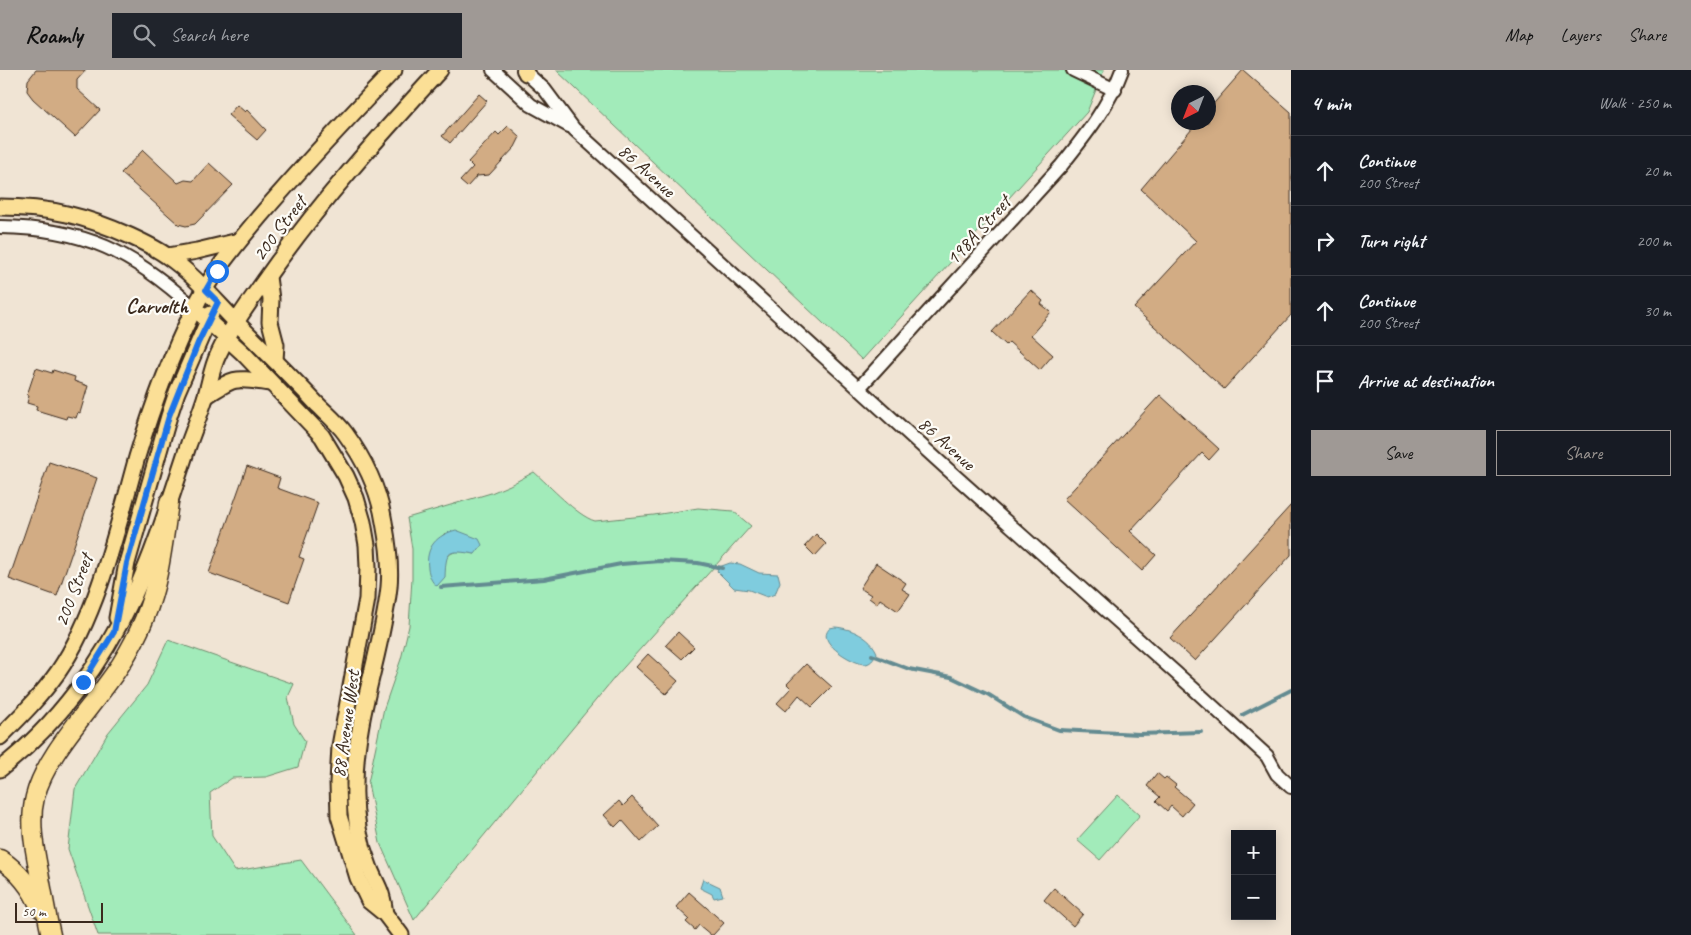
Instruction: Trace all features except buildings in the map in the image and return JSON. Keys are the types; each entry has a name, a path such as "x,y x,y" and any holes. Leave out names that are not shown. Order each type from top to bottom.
{"highway":[{"path":"50,933 34,845 32,816 35,796 47,767 123,662 138,631 153,594 169,502"},
{"path":"0,859 11,866 35,894 50,933"}],"main road":[{"name":"200 Street","path":"0,737 29,708 58,671 83,625 97,591 120,521 158,390 194,308 217,271 239,241 292,179 394,70"},
{"name":"200 Street","path":"0,769 61,710 83,682 132,599 144,573 169,502 206,396 217,357 236,322 301,230 365,154 440,70"},
{"name":"88 Avenue West","path":"0,207 22,207 77,215 106,225 168,256 206,290 275,360 344,432 360,456 373,482 384,520 388,551 389,584 385,617 366,698 356,754 355,785 357,817 362,840 369,866 381,893 385,914"},
{"path":"168,256 197,252 239,241"},
{"path":"268,277 271,299 270,322 276,346 275,360"},
{"path":"114,632 127,563 177,392 207,322 218,302"},
{"name":"88 Avenue West","path":"194,308 207,322 227,338 322,436 346,476 363,522 367,545 367,599 340,746 339,808 346,842 358,878 369,901 385,914"},
{"path":"206,396 228,381 240,378 270,383"},
{"path":"385,914 401,935"}],"street":[{"name":"86 Avenue","path":"493,70 531,105 574,129"},
{"path":"1073,70 1115,90"},
{"name":"198A Street","path":"859,388 1061,166 1091,128 1115,90 1122,70"},
{"name":"86 Avenue","path":"525,71 545,90 574,129 1256,746 1266,756 1277,774 1291,787"},
{"name":"88 Avenue West","path":"0,227 54,231 84,238 112,249 134,260 151,272 194,308"}],"green space":[{"path":"556,70 1104,70 1087,112 862,360"},
{"path":"534,472 572,507 595,521 698,508 733,511 751,526 615,677 414,920 380,843 368,783 384,708 401,659 409,626 412,549 407,518 491,493","holes":["445,533 475,554 455,552 446,559 431,547"]},
{"path":"168,640 294,684 288,697 294,724 305,741 298,767 266,777 232,778 210,793 212,836 235,871 301,860 357,935 98,935 68,849 75,789 108,733 147,685"},
{"path":"1118,795 1140,815 1100,860 1077,840"}],"water":[{"path":"456,530 479,539 482,545 475,554 454,552 450,554 446,561 445,577 437,586 429,573 428,554 438,539"},
{"path":"730,563 740,564 759,573 778,574 780,582 775,594 767,597 749,590 734,588 717,571 719,567"},
{"path":"835,627 853,631 870,642 877,653 873,660 862,664 838,652 829,643 826,635 830,628"},
{"path":"703,879 720,887 723,896 714,898 712,894 700,888"}],"waterway":[{"path":"441,587 544,579 621,564 660,561 698,563 722,568"},
{"path":"872,655 909,669 951,677 989,695 1024,717 1059,730 1139,734 1201,732"},
{"path":"1242,715 1291,690"}],"district":[{"name":"Carvolth","path":"157,306"}],"route":[{"path":"83,682 114,632 127,563 169,416 177,392 207,322 218,302 206,290 217,271"}]}
